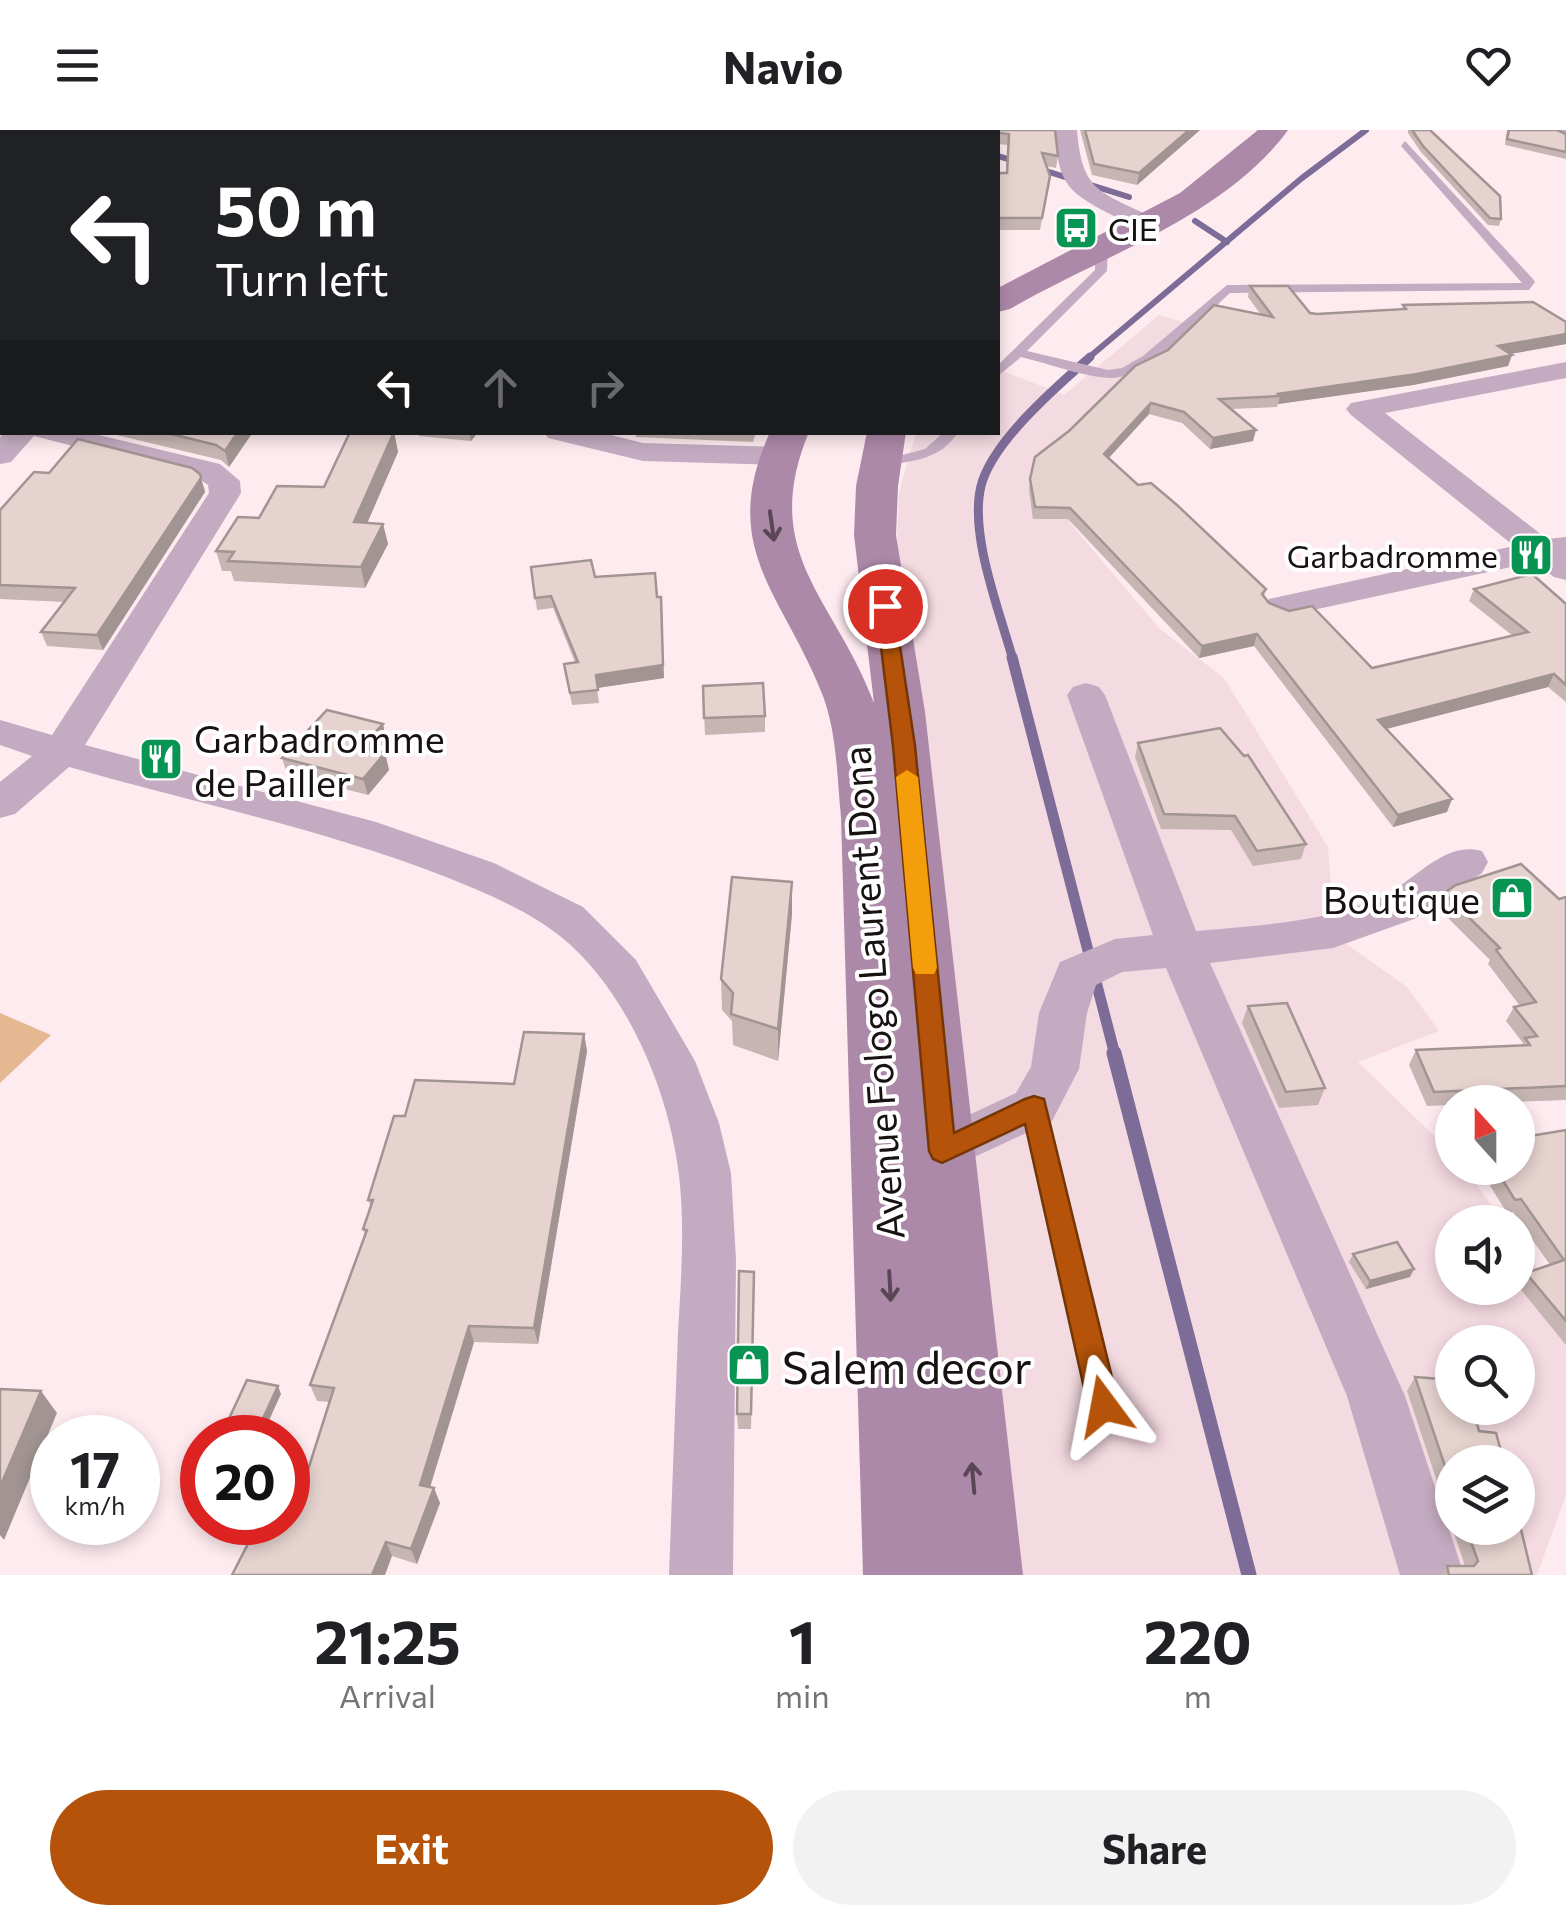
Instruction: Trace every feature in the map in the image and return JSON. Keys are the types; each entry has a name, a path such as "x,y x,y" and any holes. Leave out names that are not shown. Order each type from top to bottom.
{"main road":[{"path":"1000,301 1102,245 1245,130"},
{"path":"1000,271 1200,192 1274,130"},
{"name":"Avenue Fologo Laurent Dona","path":"786,444 769,506 772,534 792,595 847,696 855,720 868,817 904,1575"},
{"name":"Avenue Fologo Laurent Dona","path":"884,447 875,535 900,712 982,1575"}],"street":[{"path":"1066,130 1068,162 1083,192 1136,220"},
{"path":"1558,130 1566,133"},
{"path":"1558,555 1361,409 1566,370"},
{"path":"0,455 19,435"},
{"path":"0,804 60,753 225,494 224,481 208,471 58,435"},
{"path":"572,435 643,452 786,444"},
{"path":"1281,606 1558,555"},
{"path":"1086,694 1181,950 1376,1396 1432,1575"},
{"path":"0,732 60,753 360,831 448,860 520,892 580,928 618,971 650,1024 681,1089 701,1152 709,1224 701,1575"},
{"path":"942,1151 1034,1107 1055,1070 1063,1013 1096,965 1181,950 1317,936 1398,908 1467,862"}],"lane":[{"path":"1017,352 1108,374 1126,372 1148,358 1227,289 1524,287 1529,282 1405,144"},
{"path":"1000,370 1101,271 1102,245"},
{"path":"884,447 931,452 946,444 950,435"},
{"path":"1034,1107 1104,1406"}],"shaded area":[{"path":"1159,315 1200,327 1175,394 1135,427 1064,468 1070,523 1160,629 1224,678 1328,847 1335,936 1407,987 1439,1031 1358,1062 1435,1137 1435,1185 1477,1185 1491,1205 1435,1205 1435,1305 1535,1305 1535,1265 1566,1309 1566,1495 1537,1575 1006,1575 897,536 899,492 915,435 1000,435 1000,370 1064,395"},
{"path":"0,1013 51,1035 0,1083"}],"building":[{"path":"1000,130 1055,130 1058,156 1042,153 1050,176 1042,218 1000,218 1000,173 1007,173 1009,134"},
{"path":"1085,130 1189,130 1139,173 1094,164"},
{"path":"1412,130 1430,130 1500,196 1501,219 1490,218"},
{"path":"1509,130 1557,130 1566,134 1566,152 1507,139"},
{"path":"1250,286 1288,286 1310,313 1317,314 1406,309 1403,305 1533,302 1566,322 1566,334 1498,346 1512,355 1280,396 1219,399 1256,430 1213,438 1184,412 1151,403 1104,454 1138,485 1151,483 1177,505 1266,589 1262,594 1269,603 1289,611 1312,606 1372,668 1528,632 1474,589 1532,574 1566,604 1566,685 1554,674 1378,720 1452,799 1398,815 1257,634 1202,646 1070,508 1035,507 1030,479 1035,457 1069,431 1135,366 1168,350 1214,305 1273,317"},
{"path":"175,435 236,435 225,451"},
{"path":"349,435 393,435 354,522 383,524 361,567 228,561 234,552 216,551 238,517 259,518 277,486 324,487"},
{"path":"78,439 192,468 201,478 97,635 41,632 75,588 0,585 0,510 34,472 49,473"},
{"path":"591,560 595,577 655,573 657,597 661,597 663,665 596,675 598,690 570,693 564,664 578,662 551,596 535,598 531,567"},
{"path":"763,683 765,716 704,718 703,686"},
{"path":"327,710 383,724 361,747 385,753 363,779 282,758"},
{"path":"1220,728 1244,756 1248,755 1306,844 1257,851 1235,816 1164,814 1138,743"},
{"path":"1521,864 1559,899 1566,897 1566,1086 1435,1085 1434,1092 1416,1050 1530,1045 1525,1038 1537,1036 1514,1007 1536,1002 1496,950 1500,948 1444,893 1456,885"},
{"path":"732,877 792,882 778,1029 731,1014 733,993 721,979"},
{"path":"1287,1003 1325,1088 1286,1092 1248,1006"},
{"path":"524,1032 584,1034 534,1328 469,1326 420,1485 434,1488 411,1549 386,1542 372,1575 232,1575 247,1545 310,1545 310,1464 334,1388 310,1385 367,1230 363,1229 373,1200 368,1200 394,1116 405,1116 415,1080 514,1084"},
{"path":"1566,1130 1566,1321 1535,1284 1535,1270 1564,1260 1535,1219 1535,1205 1515,1200 1506,1185 1535,1185 1535,1135"},
{"path":"1397,1242 1414,1269 1370,1281 1353,1254"},
{"path":"739,1271 754,1272 751,1414 737,1414"},
{"path":"1415,1377 1435,1379 1435,1425 1477,1425 1479,1431 1496,1433 1499,1445 1438,1445"},
{"path":"247,1380 278,1386 265,1415 231,1415"},
{"path":"0,1389 41,1391 30,1415 0,1487"},
{"path":"1472,1545 1525,1545 1532,1575 1449,1575 1447,1566 1474,1566 1478,1561"}],"waterway":[{"path":"1226,242 1366,130"},
{"path":"1000,157 1129,197"},
{"path":"1195,221 1226,242"},
{"path":"1087,359 1226,242"},
{"path":"1013,660 982,550 978,506 981,486 987,469 1011,434 1090,357"},
{"path":"1012,657 1115,1055"},
{"path":"1114,1053 1249,1575"}],"slow traffic":[{"path":"907,777 925,968"}],"place":[{"name":"CIE","path":"1076,228"},
{"name":"Garbadromme","path":"1531,555"},
{"name":"Garbadromme de Pailler","path":"161,759"},
{"name":"Boutique","path":"1512,898"},
{"name":"Salem decor","path":"749,1365"}],"route":[{"path":"885,606 904,746 942,1151 1034,1107 1104,1406"}]}
